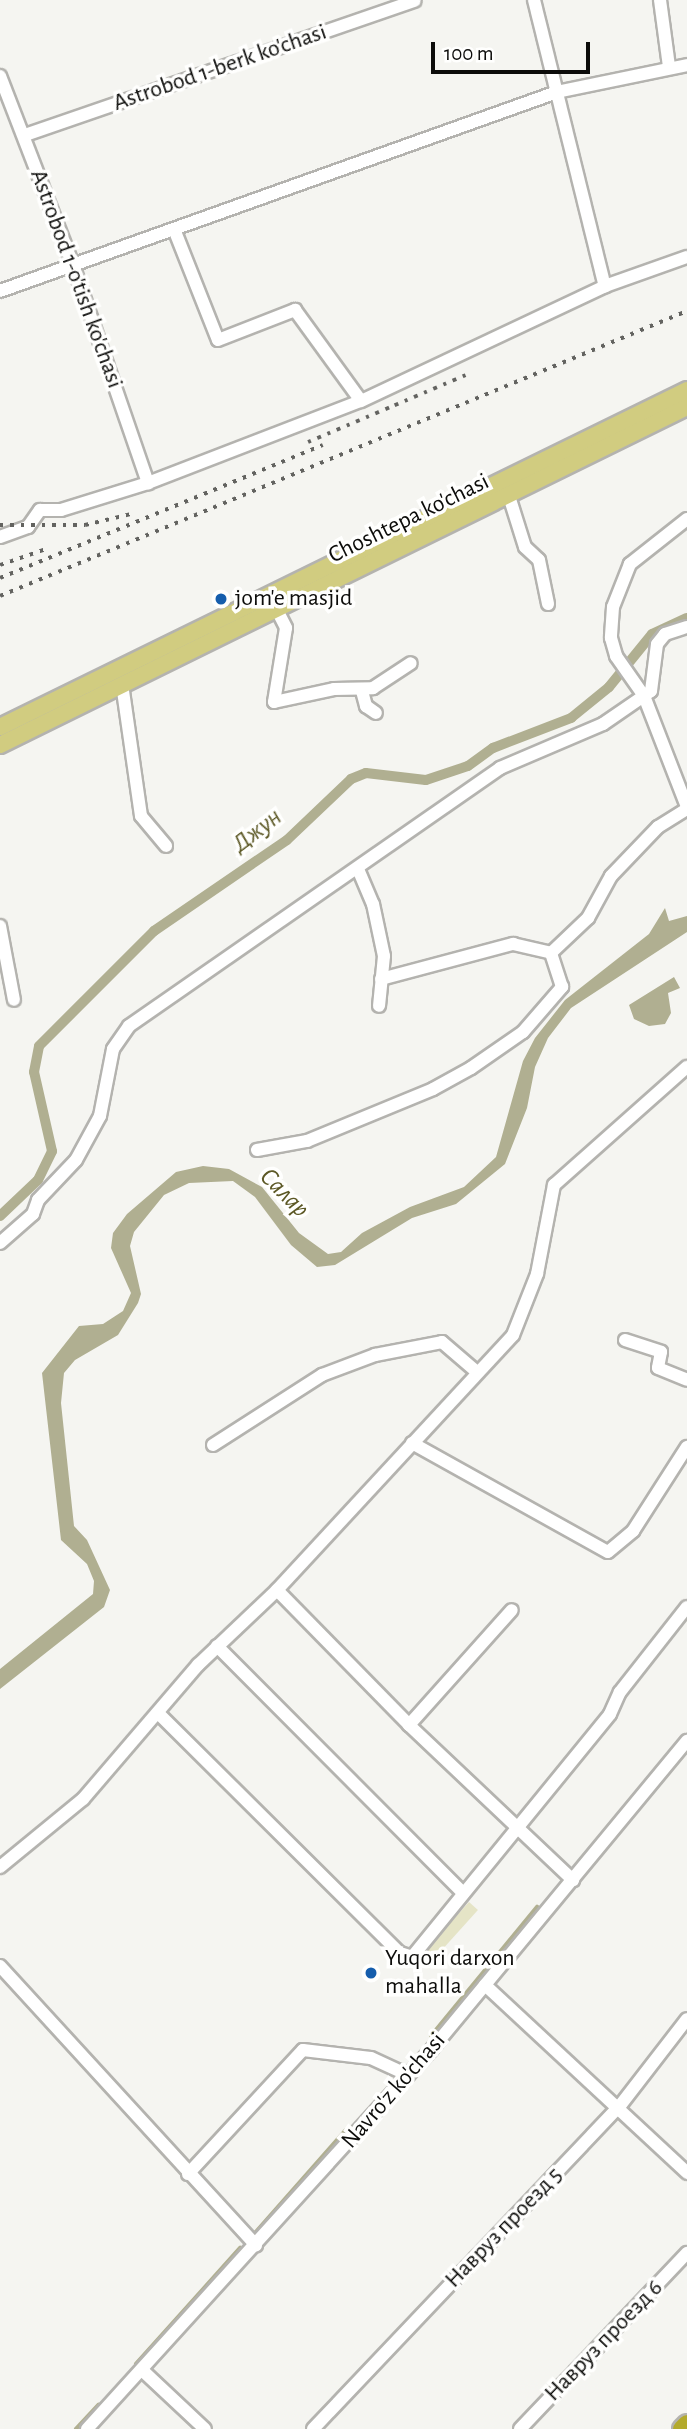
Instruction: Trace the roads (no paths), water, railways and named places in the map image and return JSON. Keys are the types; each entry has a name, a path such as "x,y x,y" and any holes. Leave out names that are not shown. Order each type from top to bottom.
{"highway":[{"path":"682,2429 687,2424"}],"main road":[{"name":"Choshtepa ko'chasi","path":"0,745 509,496 674,408 687,390"},
{"name":"Choshtepa ko'chasi","path":"0,727 674,408"}],"street":[{"path":"534,0 605,286"},
{"path":"660,0 670,67"},
{"name":"Astrobod 1-berk ko'chasi","path":"25,135 415,1"},
{"path":"0,291 557,92 687,65"},
{"name":"Astrobod 1-o'tish ko'chasi","path":"0,76 73,265 148,483"},
{"path":"174,229 218,340 295,310 361,401"},
{"path":"0,537 28,527 40,510 61,510 148,483 361,401 605,286 687,257"},
{"path":"509,496 525,547 539,560 548,604"},
{"path":"551,953 588,918 611,876 658,827 687,808 641,691 617,656 611,638 613,607 630,564 687,519"},
{"path":"277,610 286,628 274,702 334,689 362,691 411,663"},
{"path":"0,1243 33,1214 38,1200 76,1160 100,1116 113,1049 129,1026 500,768 603,724 641,691 655,684 657,644 665,634 687,627"},
{"path":"118,685 123,691 141,816 166,846"},
{"path":"362,691 366,706 376,713"},
{"path":"358,869 376,917 384,956 379,1006"},
{"path":"0,926 14,1000"},
{"path":"381,979 513,944 551,953"},
{"path":"257,1150 307,1141 433,1089 471,1068 523,1032 562,986 551,953"},
{"path":"0,1867 83,1799 217,1646 276,1590 520,1323 537,1274 554,1185 687,1067"},
{"path":"625,1340 661,1352 658,1368 687,1380"},
{"path":"214,1445 322,1375 375,1355 442,1342 477,1372"},
{"path":"412,1443 608,1552 633,1531 687,1447"},
{"path":"276,1590 409,1725 573,1880"},
{"path":"158,1713 404,1956 415,1955 515,1826 610,1714 620,1692 687,1607"},
{"path":"409,1725 512,1610"},
{"path":"217,1646 463,1893"},
{"name":"Navro'z ko'chasi","path":"87,2429 408,2075 687,1741"},
{"path":"0,1966 188,2174 256,2245"},
{"path":"485,1986 619,2107 687,2173"},
{"name":"Навруз проезд 5","path":"313,2429 619,2107 687,2019"},
{"path":"188,2174 303,2050 371,2058 393,2064 408,2075"},
{"name":"Навруз проезд 6","path":"520,2429 687,2253"},
{"path":"142,2370 205,2429"}],"waterway":[{"name":"Джун","path":"0,1216 38,1180 52,1151 34,1072 39,1046 154,931 287,840 351,779 366,773 426,780 468,766 493,748 571,718 609,687 652,634 687,618"},
{"path":"431,2036 537,1907"},
{"path":"255,2233 345,2131"},
{"path":"136,2364 240,2248"},
{"path":"76,2429 98,2405"}],"railway":[{"path":"0,596 687,311"},
{"path":"308,442 466,375"},
{"path":"0,578 323,445"},
{"path":"0,525 85,525 135,513"},
{"path":"0,565 46,549"}],"place":[{"name":"jom'e masjid","path":"221,599"},
{"name":"Yuqori darxon mahalla","path":"371,1973"}],"water label":[{"name":"Салар","path":"284,1193"}]}
